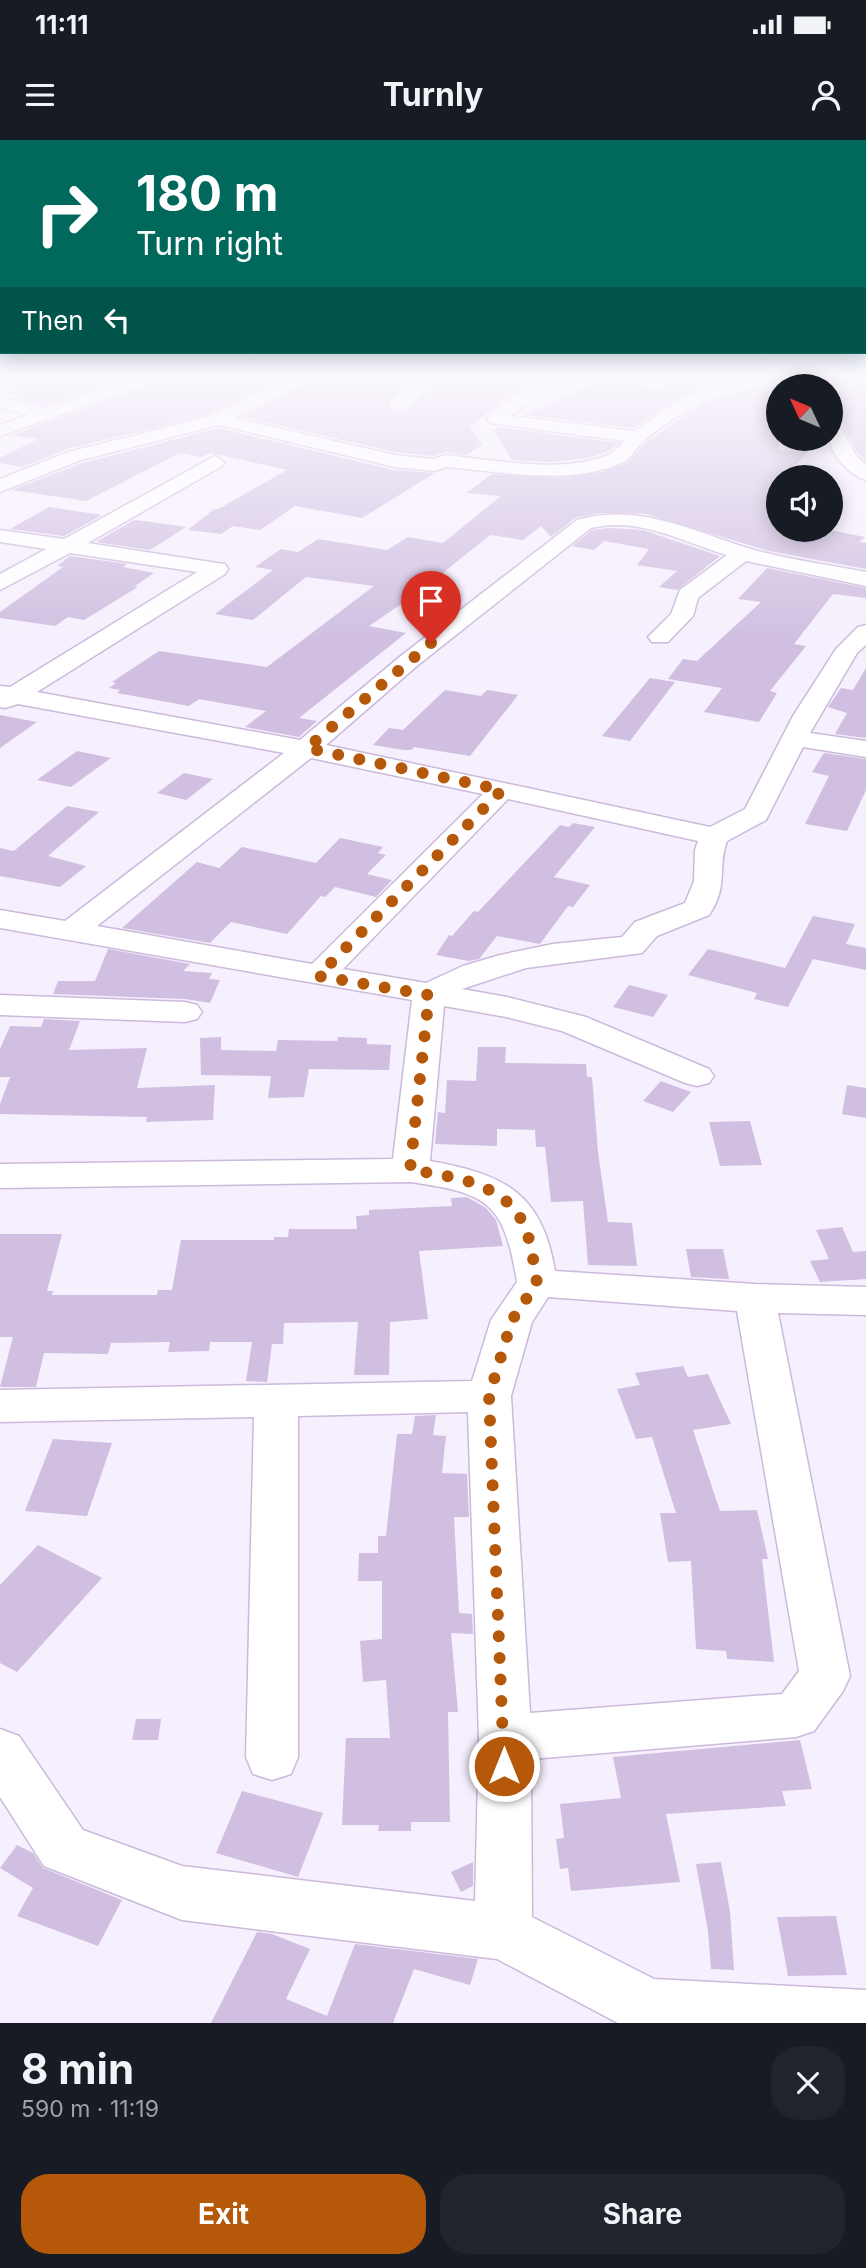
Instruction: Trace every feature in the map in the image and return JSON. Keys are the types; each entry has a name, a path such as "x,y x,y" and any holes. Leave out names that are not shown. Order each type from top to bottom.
{"street":[{"path":"4,482 51,465"},
{"path":"0,583 210,465"},
{"path":"489,465 547,470 595,465"},
{"path":"72,931 307,748 410,660 584,524 596,519 634,520 743,553 866,579"},
{"path":"0,536 217,569 5,698"},
{"path":"660,637 682,616 688,595 743,553"},
{"path":"5,698 176,722 714,836 756,814 795,738 848,649 866,632"},
{"path":"795,738 866,749"},
{"path":"318,976 502,790"},
{"path":"410,1170 429,995 452,979 546,954 631,946 646,929 698,909 709,881 709,850 714,836"},
{"path":"0,919 506,1007 574,1024 697,1076"},
{"path":"0,1005 185,1012"},
{"path":"0,1175 410,1170 457,1177 502,1196 525,1228 537,1283 512,1320 489,1396 505,1738 503,1932"},
{"path":"537,1283 755,1298 866,1301"},
{"path":"505,1738 796,1714 825,1676 755,1298"},
{"path":"0,1406 489,1396"},
{"path":"272,1757 276,1400"},
{"path":"0,1752 64,1848 182,1893 503,1932 650,2008 866,2020"}],"building":[{"path":"77,465 157,465 86,501 12,490"},
{"path":"264,465 373,465 394,470 435,473 362,518 295,506 260,530 233,526 221,534 188,530 214,509 287,470"},
{"path":"622,465 796,465 766,465 766,542 843,542 843,533 865,537 859,542 866,543 866,569 769,551 646,514 600,513 575,518 551,537 541,526 523,540 490,535 419,592 369,626 406,633 299,718 317,721 299,737 245,727 266,711 199,699 189,706 117,693 120,690 109,688 116,683 112,682 159,651 267,667 374,586 306,577 253,620 215,614 273,570 255,567 281,549 298,552 318,539 387,550 408,537 443,543 501,496 466,493 492,474 558,478 602,472"},
{"path":"49,507 102,515 64,536 10,529"},
{"path":"134,520 186,527 150,550 96,542"},
{"path":"592,530 643,530 720,556 677,590 659,587 677,571 637,565 649,549 604,541 594,550 572,546"},
{"path":"70,556 127,564 123,567 154,573 135,586 138,587 84,620 68,617 55,626 0,618 0,612 63,567 57,566"},
{"path":"767,568 866,588 866,598 833,594 794,644 806,646 770,691 777,693 759,722 704,712 722,688 668,679 683,659 697,661 761,602 738,599"},
{"path":"866,668 866,738 835,734 847,713 828,707 841,688 853,690"},
{"path":"650,678 675,682 630,741 602,736"},
{"path":"445,690 481,696 487,690 518,695 470,756 414,747 412,750 404,750 373,745 389,728 403,730"},
{"path":"0,715 37,722 0,748"},
{"path":"77,751 111,758 71,787 37,780"},
{"path":"824,753 866,759 866,790 847,831 805,824 829,776 812,772"},
{"path":"184,773 213,779 186,800 157,793"},
{"path":"67,806 99,812 48,856 86,866 60,887 0,876 0,848 14,851"},
{"path":"573,823 595,827 554,877 590,885 573,907 568,906 540,944 497,936 479,959 469,961 436,955 449,935 452,936 474,911 478,912 560,825 569,827"},
{"path":"340,838 383,847 378,853 386,855 367,874 392,880 376,897 335,887 325,897 321,896 287,934 231,922 210,943 122,928 197,862 219,868 242,847 316,863"},
{"path":"813,916 855,924 846,944 866,948 866,970 813,959 788,1007 754,999 757,993 688,975 708,949 785,968"},
{"path":"108,949 190,964 183,971 212,973 209,979 220,980 210,1003 185,999 53,994 58,981 95,981"},
{"path":"629,985 668,995 653,1017 613,1007"},
{"path":"44,1019 80,1021 69,1050 147,1048 137,1088 215,1085 213,1120 146,1122 147,1117 0,1114 0,1104 10,1077 0,1077 0,1049 10,1026 41,1027"},
{"path":"221,1037 221,1050 276,1051 278,1040 337,1041 338,1037 367,1038 367,1044 391,1045 389,1070 309,1069 304,1097 268,1098 271,1076 201,1075 200,1038"},
{"path":"478,1047 506,1047 505,1063 586,1064 587,1077 592,1077 598,1152 608,1222 632,1223 637,1266 588,1265 583,1201 551,1202 545,1147 536,1147 535,1130 497,1129 497,1146 435,1144 438,1112 445,1113 447,1080 476,1081"},
{"path":"661,1081 691,1092 673,1112 643,1101"},
{"path":"847,1085 866,1088 866,1118 842,1114"},
{"path":"750,1121 762,1165 720,1166 709,1122"},
{"path":"467,1197 486,1208 496,1220 503,1246 419,1251 428,1319 390,1322 389,1375 354,1375 358,1322 284,1323 283,1344 272,1344 267,1382 246,1381 252,1342 210,1342 209,1351 168,1352 170,1342 111,1343 108,1354 44,1353 36,1387 0,1387 13,1337 0,1337 0,1234 62,1234 47,1291 53,1291 52,1295 157,1295 158,1290 172,1290 181,1240 274,1240 274,1237 288,1237 289,1229 357,1229 356,1216 369,1215 369,1210 452,1206 451,1198"},
{"path":"842,1227 853,1252 866,1251 866,1279 820,1282 810,1261 829,1259 816,1230"},
{"path":"686,1249 723,1249 729,1279 691,1277"},
{"path":"683,1366 688,1377 708,1374 731,1424 693,1430 720,1511 757,1510 768,1559 762,1559 774,1662 727,1659 726,1651 696,1649 691,1561 668,1562 660,1513 676,1513 652,1437 636,1439 617,1389 640,1385 635,1373"},
{"path":"436,1415 433,1435 446,1436 442,1473 467,1474 469,1517 454,1517 459,1613 472,1614 473,1634 451,1633 458,1712 448,1712 450,1822 411,1822 411,1831 378,1831 379,1825 342,1825 346,1738 390,1738 386,1680 363,1682 360,1641 382,1639 382,1581 358,1581 359,1553 378,1553 378,1536 386,1536 397,1434 412,1434 415,1416"},
{"path":"53,1439 112,1443 87,1516 25,1511"},
{"path":"38,1545 102,1578 17,1672 0,1663 0,1585"},
{"path":"136,1719 161,1719 158,1740 132,1740"},
{"path":"800,1740 812,1789 782,1791 786,1806 666,1814 680,1882 571,1891 568,1868 560,1869 556,1839 564,1838 560,1804 621,1798 613,1757"},
{"path":"242,1791 323,1813 298,1877 216,1853"},
{"path":"17,1845 33,1853 43,1868 122,1900 98,1946 17,1916 33,1888 0,1868"},
{"path":"473,1862 473,1886 461,1892 451,1872"},
{"path":"721,1862 730,1912 734,1970 711,1969 708,1931 696,1864"},
{"path":"836,1916 847,1975 788,1976 777,1917"},
{"path":"257,1932 272,1934 310,1949 286,1999 327,2016 355,1944 478,1959 470,1985 414,1969 393,2023 211,2023"}],"route":[{"path":"431,643 307,748 502,790 318,976 429,995 410,1170 457,1177 502,1196 525,1228 537,1283 512,1320 489,1396 505,1738 504,1766"}]}
